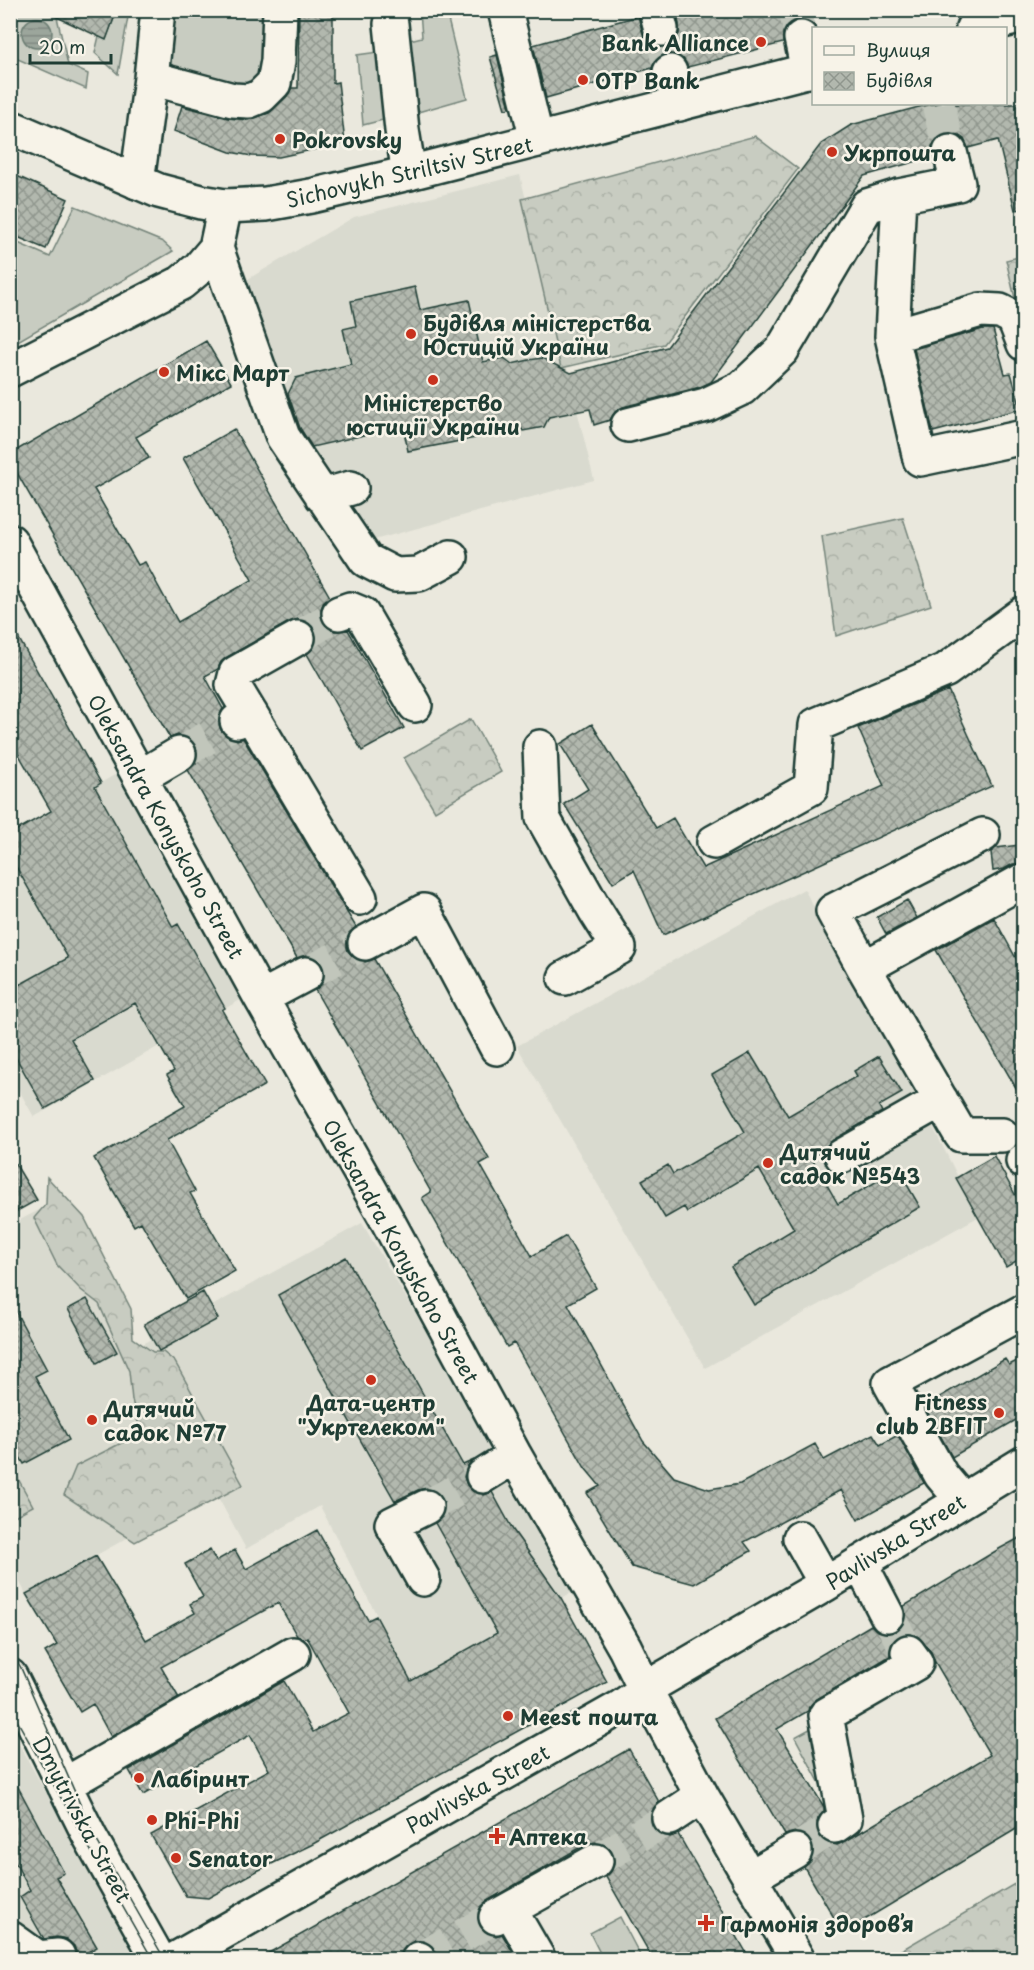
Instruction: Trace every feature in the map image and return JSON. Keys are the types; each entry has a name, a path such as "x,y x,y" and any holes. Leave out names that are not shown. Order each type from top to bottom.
{"street":[{"path":"137,182 158,10"},
{"path":"151,78 234,100 249,101 261,96 274,83 278,61 280,10"},
{"path":"515,13 537,140"},
{"path":"976,27 1017,15"},
{"path":"391,24 409,173"},
{"path":"801,38 811,70"},
{"name":"Sichovykh Striltsiv Street","path":"10,127 159,191 225,206 266,204 409,173 811,70"},
{"path":"670,72 679,104"},
{"path":"628,425 706,405 742,388 782,350 867,206 899,196 958,183 950,152"},
{"path":"899,196 892,336 920,459 1023,436"},
{"path":"10,370 181,283 216,249 225,206"},
{"path":"216,249 283,437 336,492 366,560 394,575 419,574 451,557"},
{"path":"892,336 981,310 1000,311 1014,318 1023,344"},
{"name":"Oleksandra Konyskoho Street","path":"10,541 261,998 385,1216 515,1456 625,1648 702,1796 798,1959"},
{"path":"339,613 350,609 362,614 415,705"},
{"path":"714,842 811,788 816,725 946,670 1023,613"},
{"path":"298,638 236,673 233,686 243,717 360,898"},
{"path":"540,747 543,818 619,948 565,978"},
{"path":"140,777 179,754"},
{"path":"983,836 833,911 961,1135 1002,1135"},
{"path":"864,968 1022,881 1023,884"},
{"path":"365,943 424,911 497,1048"},
{"path":"261,998 306,974"},
{"path":"842,1156 941,1100"},
{"path":"962,1500 941,1475 890,1383 1023,1311"},
{"path":"483,1476 515,1456"},
{"name":"Pavlivska Street","path":"174,1959 601,1718 657,1682 826,1584 1023,1463"},
{"path":"423,1579 392,1524 426,1507"},
{"path":"800,1538 826,1584"},
{"path":"860,1563 887,1616"},
{"path":"835,1826 845,1819 826,1715 916,1663 909,1652"},
{"path":"64,1785 293,1654"},
{"name":"Dmytrivska Street","path":"10,1676 90,1837 159,1959"},
{"path":"669,1818 702,1796"},
{"path":"749,1878 795,1851"},
{"path":"539,1959 503,1914 596,1861"},
{"path":"10,1938 38,1958 58,1956"}],"shaded area":[{"path":"37,18 48,22 52,33 48,44 37,48 26,44 22,33 26,22"},
{"path":"520,175 594,480 352,546 224,293 354,217"},
{"path":"118,773 242,999 34,1117 11,1076 10,835"},
{"name":"Дитячий садок №543","path":"804,889 924,1109 978,1217 705,1368 517,1046"},
{"path":"51,1204 134,1349 362,1223 578,1589 411,1681 320,1506 246,1549 214,1490 26,1594 10,1563 10,1225"},
{"path":"10,1728 130,1944 128,1959 11,1959"}],"green space":[{"path":"12,11 41,11 57,17 68,65 88,74 86,89 11,56 10,15"},
{"path":"117,11 128,17 118,74 95,53 99,36 106,39"},
{"path":"172,11 268,11 266,77 242,93 164,71"},
{"path":"420,11 446,11 467,98 418,112 406,41 422,37"},
{"path":"378,52 387,119 363,125 357,55"},
{"path":"755,136 798,169 664,344 561,368 522,199"},
{"path":"75,206 163,242 173,251 11,345 11,240 50,257"},
{"path":"1023,256 1023,305 1017,307 1006,260"},
{"path":"903,518 931,605 836,636 822,536"},
{"path":"471,719 501,772 435,811 404,758"},
{"path":"47,1177 84,1217 131,1309 133,1338 153,1352 163,1352 175,1362 243,1485 135,1542 64,1495 76,1466 141,1433 132,1400 129,1371 99,1304 81,1290 57,1265 34,1218 46,1204"},
{"path":"10,1464 33,1506 11,1518 10,1518"},
{"path":"817,1725 824,1791 795,1737"},
{"path":"1023,1879 1023,1959 886,1959"},
{"path":"620,1917 642,1959 603,1959 590,1933"}],"building":[{"path":"42,10 117,10 106,40"},
{"path":"299,10 333,10 333,83 338,82 345,143 279,157 252,156 230,152 174,131 182,106 228,118 248,120 269,113 287,96 291,88 298,88"},
{"path":"676,10 813,10 813,24 806,20 797,20 789,24 783,32 783,43 688,67 683,58 675,54 666,54 656,59 652,68 546,98 533,45 638,16 647,42 656,47 665,47 674,43 679,34"},
{"path":"497,55 510,108 505,109 490,57"},
{"path":"1023,104 1023,209 1015,210 998,140 968,148 964,139 956,134 945,134 932,146 932,157 864,176 711,382 700,387 623,407 615,412 610,420 594,425 590,409 549,417 544,427 523,431 522,429 408,451 403,426 312,447 300,428 288,394 296,378 351,364 343,329 356,326 351,301 415,287 420,310 469,300 483,362 504,358 512,364 542,358 571,373 667,347 821,144 851,125 926,105"},
{"path":"10,173 68,199 46,249 10,234"},
{"path":"983,329 993,329 1005,374 1011,373 1021,409 933,432 914,349"},
{"path":"206,341 231,383 136,437 149,458 94,489 138,565 145,562 178,622 252,580 183,458 234,429 330,597 324,601 321,609 322,620 327,628 335,631 348,630 404,728 362,751 307,654 314,647 317,638 315,629 308,622 298,619 227,657 218,669 205,676 223,709 218,721 221,730 229,738 237,740 243,738 356,927 349,933 346,942 348,951 356,959 365,962 374,959 489,1159 480,1164 532,1256 566,1236 596,1288 568,1304 643,1441 674,1477 709,1489 740,1484 815,1444 824,1460 873,1434 880,1445 898,1435 924,1483 858,1520 841,1490 744,1542 751,1551 694,1584 632,1567 587,1493 600,1486 585,1468 514,1343 507,1347 422,1198 431,1192 315,990 322,984 325,975 322,965 316,958 307,955 297,958 188,770 196,763 198,754 195,745 188,737 178,735 170,738 10,461 10,454"},
{"path":"10,623 101,783 95,787 173,927 178,924 225,1008 222,1010 265,1085 167,1140 195,1191 190,1193 235,1271 186,1299 141,1222 134,1226 94,1158 185,1106 167,1075 174,1071 135,1003 71,1039 95,1081 45,1109 10,1047 10,990 68,958 10,856 10,834 51,811 10,739"},
{"path":"948,690 992,786 663,935 634,870 613,883 564,804 588,789 560,744 592,724 656,828 673,818 703,868 884,786 858,728"},
{"path":"1019,845 1023,863 993,871 991,852 996,848"},
{"path":"907,900 917,918 886,934 877,917"},
{"path":"994,918 1023,971 1023,1100 936,950"},
{"path":"750,1053 788,1116 857,1076 854,1071 879,1056 902,1093 879,1106 882,1112 833,1140 825,1149 811,1157 838,1204 898,1169 920,1207 754,1305 731,1267 794,1229 759,1169 687,1212 684,1207 665,1218 642,1180 668,1165 673,1174 745,1132 712,1075"},
{"path":"10,1155 37,1200 10,1215"},
{"path":"994,1156 1023,1209 1023,1257 1006,1267 956,1178"},
{"path":"346,1257 463,1465 474,1460 466,1468 464,1477 467,1485 475,1493 484,1495 492,1492 513,1530 561,1598 607,1682 311,1845 208,1898 186,1896 151,1835 269,1770 250,1735 143,1795 129,1770 284,1681 313,1732 349,1713 307,1637 304,1639 297,1636 278,1603 161,1667 179,1698 111,1737 93,1704 80,1712 45,1652 57,1645 26,1594 96,1556 146,1640 195,1613 190,1604 203,1597 185,1564 210,1550 216,1561 235,1550 246,1569 317,1530 368,1620 376,1616 411,1681 497,1633 435,1523 442,1517 445,1509 442,1498 436,1491 427,1488 395,1501 278,1295"},
{"path":"203,1292 218,1319 159,1351 144,1324"},
{"path":"87,1299 117,1352 97,1363 68,1309"},
{"path":"10,1301 47,1370 35,1376 69,1440 24,1464 10,1439"},
{"path":"1023,1358 1023,1416 952,1457 924,1406 1005,1359 1009,1365"},
{"path":"1023,1536 1023,1825 843,1933 804,1867 811,1861 814,1851 811,1841 804,1834 795,1832 785,1835 715,1718 871,1625 877,1631 886,1634 896,1631 902,1626 906,1616 904,1606","holes":["907,1633 916,1635 931,1652 990,1755 846,1841 837,1845 828,1843 820,1837 816,1828 824,1807 777,1729 808,1711 817,1699 890,1656 891,1644 897,1637"]},
{"path":"629,1749 659,1802 652,1810 650,1820 653,1828 661,1835 670,1837 678,1834 750,1959 653,1959 606,1877 615,1861 613,1852 605,1845 596,1842 586,1844 480,1907 477,1916 480,1927 495,1936 502,1934 517,1959 437,1959 433,1946 423,1941 414,1941 406,1946 400,1959 258,1959"},
{"path":"10,1772 64,1873 56,1877 97,1947 76,1959 74,1946 66,1939 57,1937 44,1939 20,1897 30,1890 10,1853"}],"tunnel":[{"path":"795,10 801,38"},
{"path":"661,29 670,72"},
{"path":"938,105 950,152"},
{"path":"298,638 339,613"},
{"path":"179,754 237,721"},
{"path":"306,974 365,943"},
{"path":"426,1507 483,1476"},
{"path":"887,1615 908,1652"},
{"path":"596,1861 669,1818"},
{"path":"795,1851 835,1826"},
{"path":"419,1959 496,1917"}],"tram line":[{"path":"10,1648 21,1668 93,1834 165,1960"},
{"path":"10,1708 153,1960"}],"place":[{"name":"Bank Alliance","path":"761,42"},
{"name":"OTP Bank","path":"583,80"},
{"name":"Pokrovsky","path":"280,139"},
{"name":"Укрпошта","path":"832,152"},
{"name":"Будівля міністерства Юстицій України","path":"411,334"},
{"name":"Мікс Март","path":"164,372"},
{"name":"Міністерство юстиції України","path":"433,380"},
{"name":"Дитячий садок №543","path":"768,1163"},
{"name":"Дата-центр \"Укртелеком\"","path":"371,1380"},
{"name":"Fitness club 2BFIT","path":"999,1413"},
{"name":"Дитячий садок №77","path":"92,1420"},
{"name":"Meest пошта","path":"508,1716"},
{"name":"Лабіринт","path":"139,1778"},
{"name":"Phi-Phi","path":"152,1820"},
{"name":"Аптека","path":"497,1836"},
{"name":"Senator","path":"176,1858"},
{"name":"Гармонія здоровʼя","path":"706,1923"}]}
